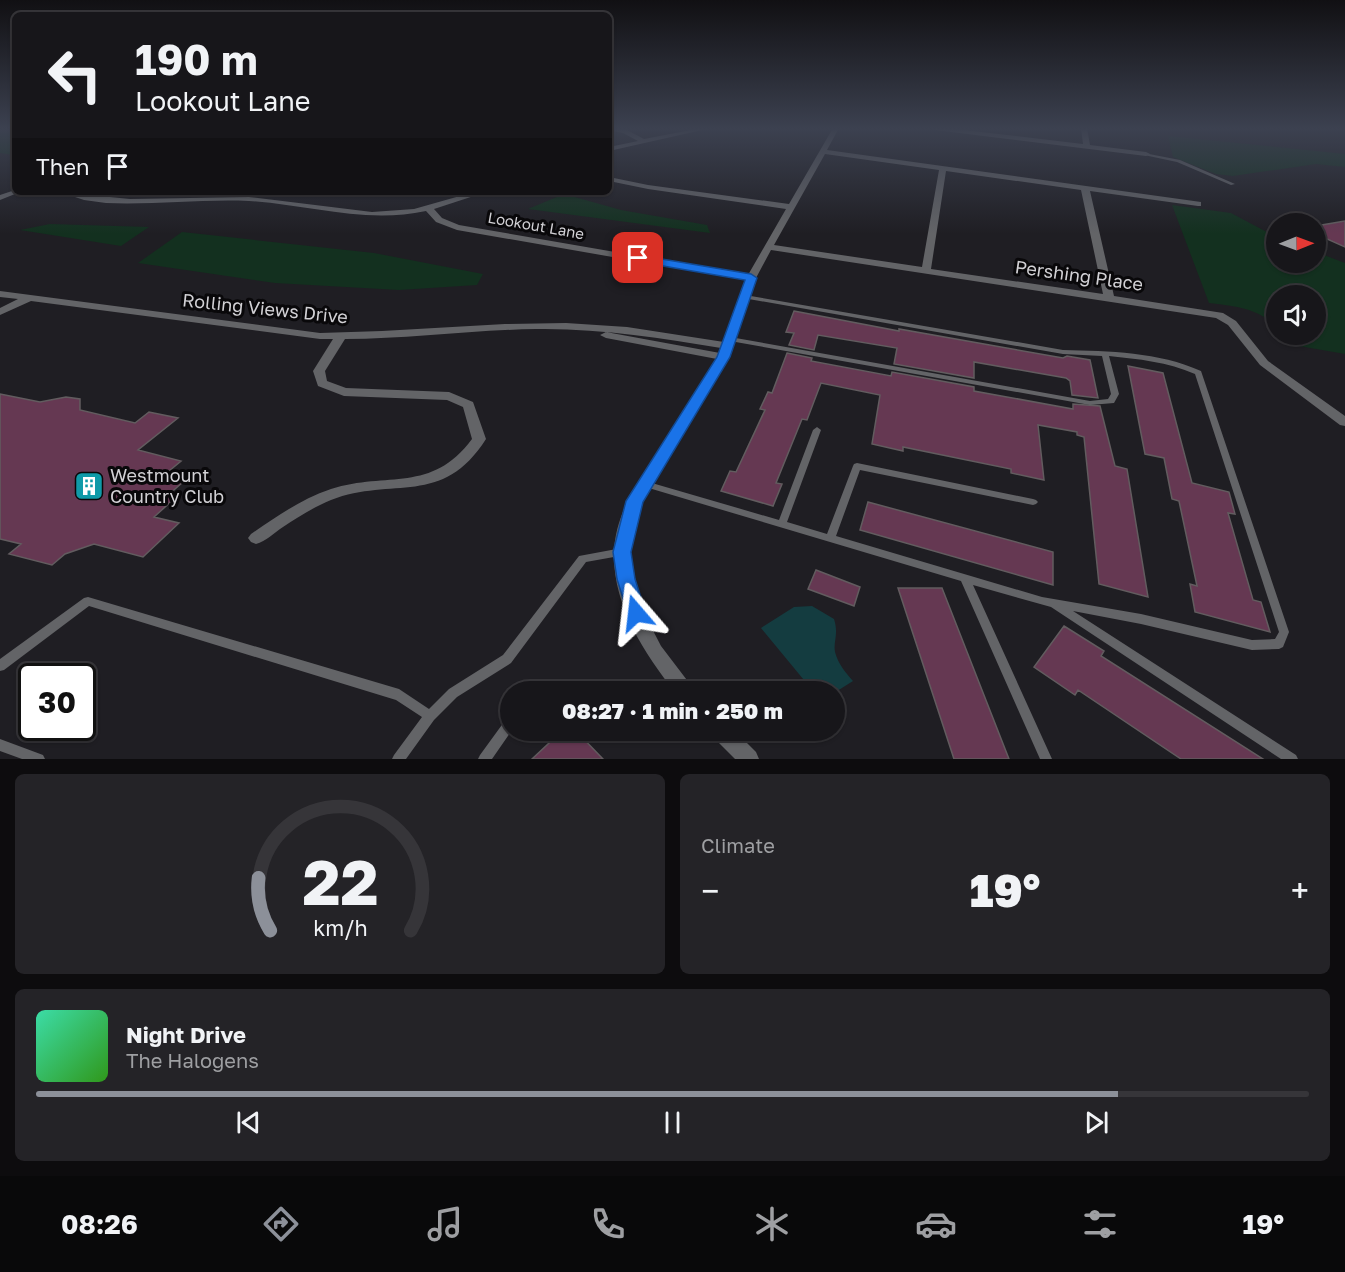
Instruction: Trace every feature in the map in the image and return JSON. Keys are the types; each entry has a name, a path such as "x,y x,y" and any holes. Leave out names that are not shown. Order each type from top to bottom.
{"street":[{"path":"678,681 654,651 636,613 626,579 622,552 632,509 727,347 751,278 815,163"},
{"path":"906,163 1198,204"},
{"path":"926,270 944,169"},
{"path":"612,180 648,187 791,207"},
{"path":"1085,188 1108,297"},
{"path":"72,195 104,199 225,195 372,214 429,209 473,195"},
{"name":"Lookout Lane","path":"429,209 439,220 457,227 751,278"},
{"name":"Pershing Place","path":"768,247 1210,313 1226,319 1242,334 1264,363 1345,422"},
{"name":"Rolling Views Drive","path":"0,294 320,336 564,326 727,347"},
{"path":"0,312 29,298"},
{"path":"256,538 299,509 337,492 420,482 446,473 468,458 479,439 469,405 449,396 344,392 322,383 319,371 341,336"},
{"path":"731,741 749,759"}],"lane":[{"path":"1184,163 1233,184"},
{"path":"645,484 1051,603 1141,619 1252,645 1278,644 1284,632 1198,373 1174,364 1105,354 1063,352 745,297"},
{"path":"727,347 1090,403 1111,401 1115,394 1105,354"},
{"path":"782,524 817,429"},
{"path":"830,539 857,466 1033,502"},
{"path":"398,759 430,716 453,693 507,659 583,559 622,552"},
{"path":"965,579 1046,759"},
{"path":"2,661 88,601 399,695 430,716"},
{"path":"1051,603 1292,759"},
{"path":"484,759 500,737"},
{"path":"0,745 39,759"}],"green space":[{"path":"1189,163 1345,163 1345,167 1316,164 1233,176 1216,174"},
{"path":"562,195 568,195 621,210 707,225 710,233 528,209"},
{"path":"1172,205 1231,213 1266,232 1266,273 1326,273 1326,256 1345,263 1345,354 1298,345 1326,345 1326,285 1266,285 1266,318 1236,307 1209,303"},
{"path":"50,224 149,227 121,246 20,230"},
{"path":"182,232 374,253 483,274 477,285 399,290 275,283 138,263"}],"water":[{"path":"812,606 834,619 835,652 840,664 853,681 845,686 845,681 805,681 761,628 794,607"}],"building":[{"path":"1345,221 1345,247 1326,238 1326,224"},
{"path":"794,311 899,331 899,329 1063,358 1067,356 1090,360 1098,398 1072,395 1070,381 1066,378 974,362 974,378 894,364 897,348 818,335 814,350 789,345 794,333 786,332"},
{"path":"787,353 812,358 811,361 891,376 892,372 974,387 974,391 1073,409 1073,404 1100,406 1115,466 1127,469 1148,597 1099,584 1084,437 1077,435 1077,432 1038,425 1044,480 1011,473 1011,469 903,447 903,451 872,444 880,395 821,383 807,420 802,419 776,483 782,484 773,506 721,491 730,471 736,472 765,410 760,409 768,392 772,393"},
{"path":"1128,366 1163,373 1192,483 1229,492 1235,514 1228,513 1253,600 1261,602 1270,632 1195,612 1190,584 1197,586 1179,501 1172,499 1164,458 1145,454"},
{"name":"Westmount Country Club","path":"0,394 40,402 66,397 80,399 80,410 135,423 149,412 178,418 138,450 181,461 169,471 190,476 167,496 175,498 154,517 179,523 143,557 94,544 65,554 52,565 9,554 21,544 0,539"},
{"path":"868,502 1053,552 1053,585 860,530"},
{"path":"816,570 860,587 854,606 808,589"},
{"path":"898,588 942,588 1009,759 954,759"},
{"path":"1064,626 1104,651 1101,656 1263,759 1181,759 1078,690 1075,695 1034,667"},
{"path":"551,741 586,741 603,759 532,759"}],"place":[{"name":"Westmount Country Club","path":"89,486"}],"route":[{"path":"636,613 626,579 622,552 634,501 724,357 751,278 638,258"}]}
